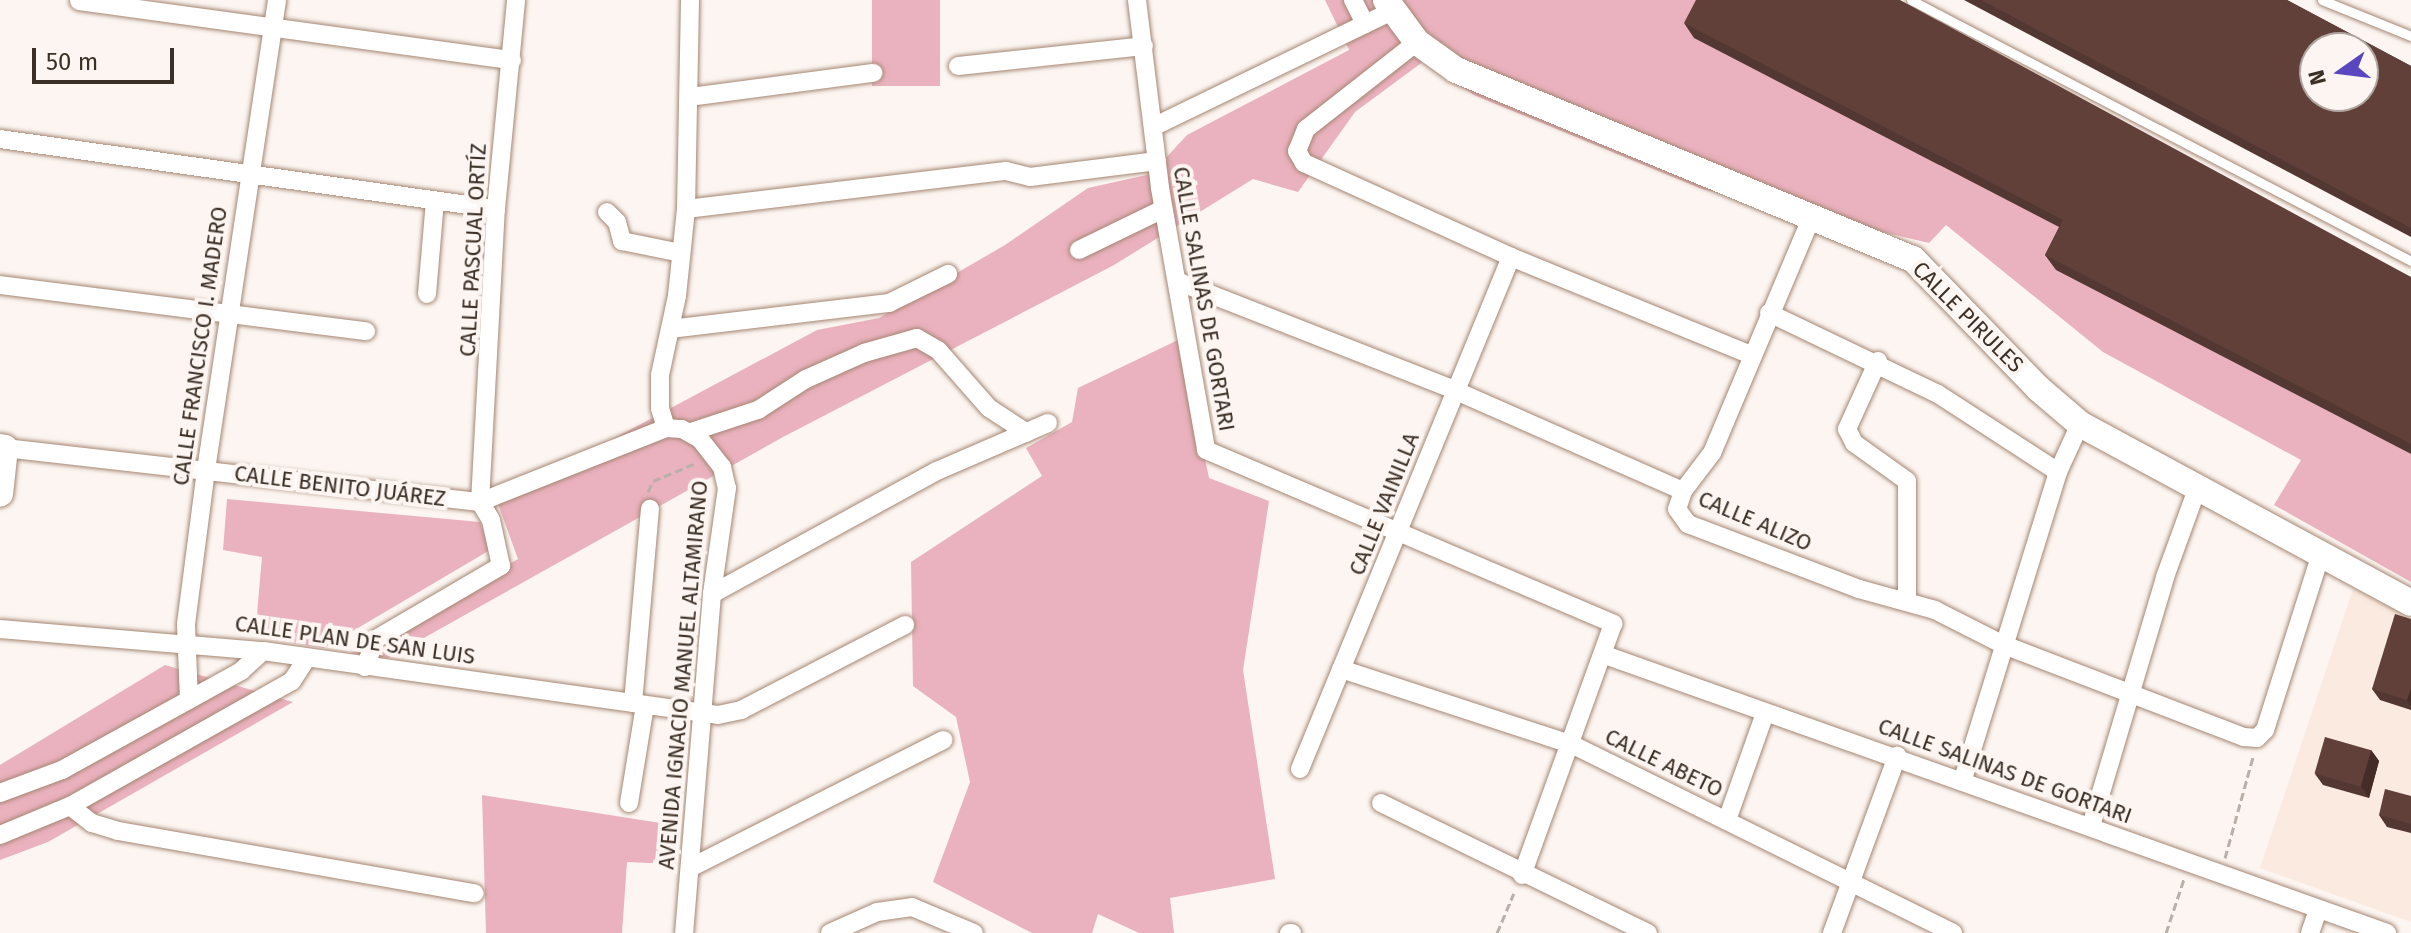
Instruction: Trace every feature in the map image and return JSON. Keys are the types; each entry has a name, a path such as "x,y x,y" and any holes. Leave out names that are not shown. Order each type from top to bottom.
{"street":[{"name":"CALLE FRANCISCO I. MADERO","path":"189,700 187,641 206,470 248,174 277,0"},
{"name":"CALLE PASCUAL ORTÍZ","path":"480,502 496,209 516,0"},
{"path":"690,0 686,209 660,386 666,428 691,432 758,410 806,379 872,350 926,340 989,408 1027,433"},
{"name":"CALLE SALINAS DE GORTARI","path":"1137,0 1163,209 1179,282 1206,450 1613,624 1605,655 1765,713 1963,779 2189,864 2387,933"},
{"path":"1353,0 1365,24"},
{"path":"79,1 274,30 512,60"},
{"path":"1153,127 1365,24 1389,6"},
{"name":"CALLE PIRULES","path":"1389,6 1417,42 1456,70 1813,214 1924,267 2039,389 2080,424 2320,557 2411,603"},
{"path":"1417,42 1306,129 1297,151 1304,163 1511,257 1751,355"},
{"path":"958,66 1144,46"},
{"path":"690,97 873,73"},
{"path":"0,139 496,209"},
{"path":"686,209 1006,171 1030,177 1157,161"},
{"path":"427,294 435,201"},
{"path":"1079,250 1163,209"},
{"path":"607,212 617,222 622,241 681,253"},
{"path":"1683,491 1712,453 1813,214"},
{"name":"CALLE VAINILLA","path":"1300,769 1511,257"},
{"path":"670,329 889,303 948,274"},
{"name":"CALLE ALIZO","path":"1179,282 1454,390 1683,491 1677,509 1688,524 1859,589 1907,601 2004,645 2257,738"},
{"path":"0,285 366,331"},
{"path":"1769,313 1878,361 2058,472"},
{"path":"1878,361 1847,429 1854,443 1907,481 1907,601"},
{"path":"712,594 937,471 1048,423"},
{"path":"1963,779 2058,472 2080,424"},
{"name":"CALLE BENITO JUÁREZ","path":"2,448 480,502 666,428"},
{"name":"AVENIDA IGNACIO MANUEL ALTAMIRANO","path":"684,933 712,594 727,481 707,446 691,432"},
{"path":"0,494 2,448"},
{"path":"2091,826 2197,489"},
{"path":"365,667 376,639 501,566 491,520 480,502"},
{"path":"629,803 639,704 650,509"},
{"path":"2257,738 2265,730 2320,557"},
{"name":"CALLE PLAN DE SAN LUIS","path":"0,629 187,641 701,714 741,710 905,625"},
{"path":"0,793 62,770 241,671 263,651"},
{"path":"1522,875 1605,655"},
{"path":"0,835 70,806 292,681 307,658"},
{"name":"CALLE ABETO","path":"1341,669 1571,744 1953,933"},
{"path":"1727,820 1765,713"},
{"path":"690,868 943,740"},
{"path":"1832,933 1897,756"},
{"path":"1381,803 1522,875 1648,933"},
{"path":"70,806 92,823 118,831 475,893"},
{"path":"830,933 895,907 932,924 974,933"},
{"path":"2310,933 2318,910"}],"lane":[{"path":"1911,0 2411,261"},
{"path":"2322,0 2411,36"}],"path":[{"path":"650,509 649,484 684,471 707,446"},
{"path":"2221,874 2257,738"},
{"path":"2166,933 2189,864"},
{"path":"1497,933 1522,875"}],"shaded area":[{"path":"872,0 940,0 940,86 872,86"},
{"path":"1325,0 1715,0 1695,38 2073,234 2056,269 2411,454 2411,582 2274,505 2301,460 2103,352 1946,225 1929,243 1702,189 1474,95 1424,61 1355,112 1298,192 1253,179 1114,265 783,437 388,658 351,653 518,559 497,501 817,330 879,318 1005,245 1088,188 1151,174 1187,135 1349,50"},
{"path":"1180,339 1209,478 1269,501 1243,670 1275,879 1170,898 1174,933 1139,933 1098,914 1092,933 1032,933 933,882 970,782 956,717 913,686 911,562 1042,476 1026,448 1072,422 1078,388"},
{"path":"227,499 480,522 490,550 324,648 255,637 262,557 223,550"},
{"path":"2353,589 2411,614 2411,922 2260,868"},
{"path":"165,665 293,702 48,842 0,860 0,765"},
{"path":"482,795 673,825 671,864 627,862 622,933 486,933"}],"building":[{"path":"1696,0 1900,0 2411,277 2411,444 2045,255 2063,220 1684,23"},
{"path":"1981,0 2287,0 2347,32 2299,32 2299,112 2379,112 2379,49 2411,66 2411,228"},
{"path":"2395,614 2411,619 2411,688 2407,700 2372,689"},
{"path":"2325,737 2371,750 2361,787 2315,774"},
{"path":"2385,789 2411,796 2411,824 2379,815"}]}
